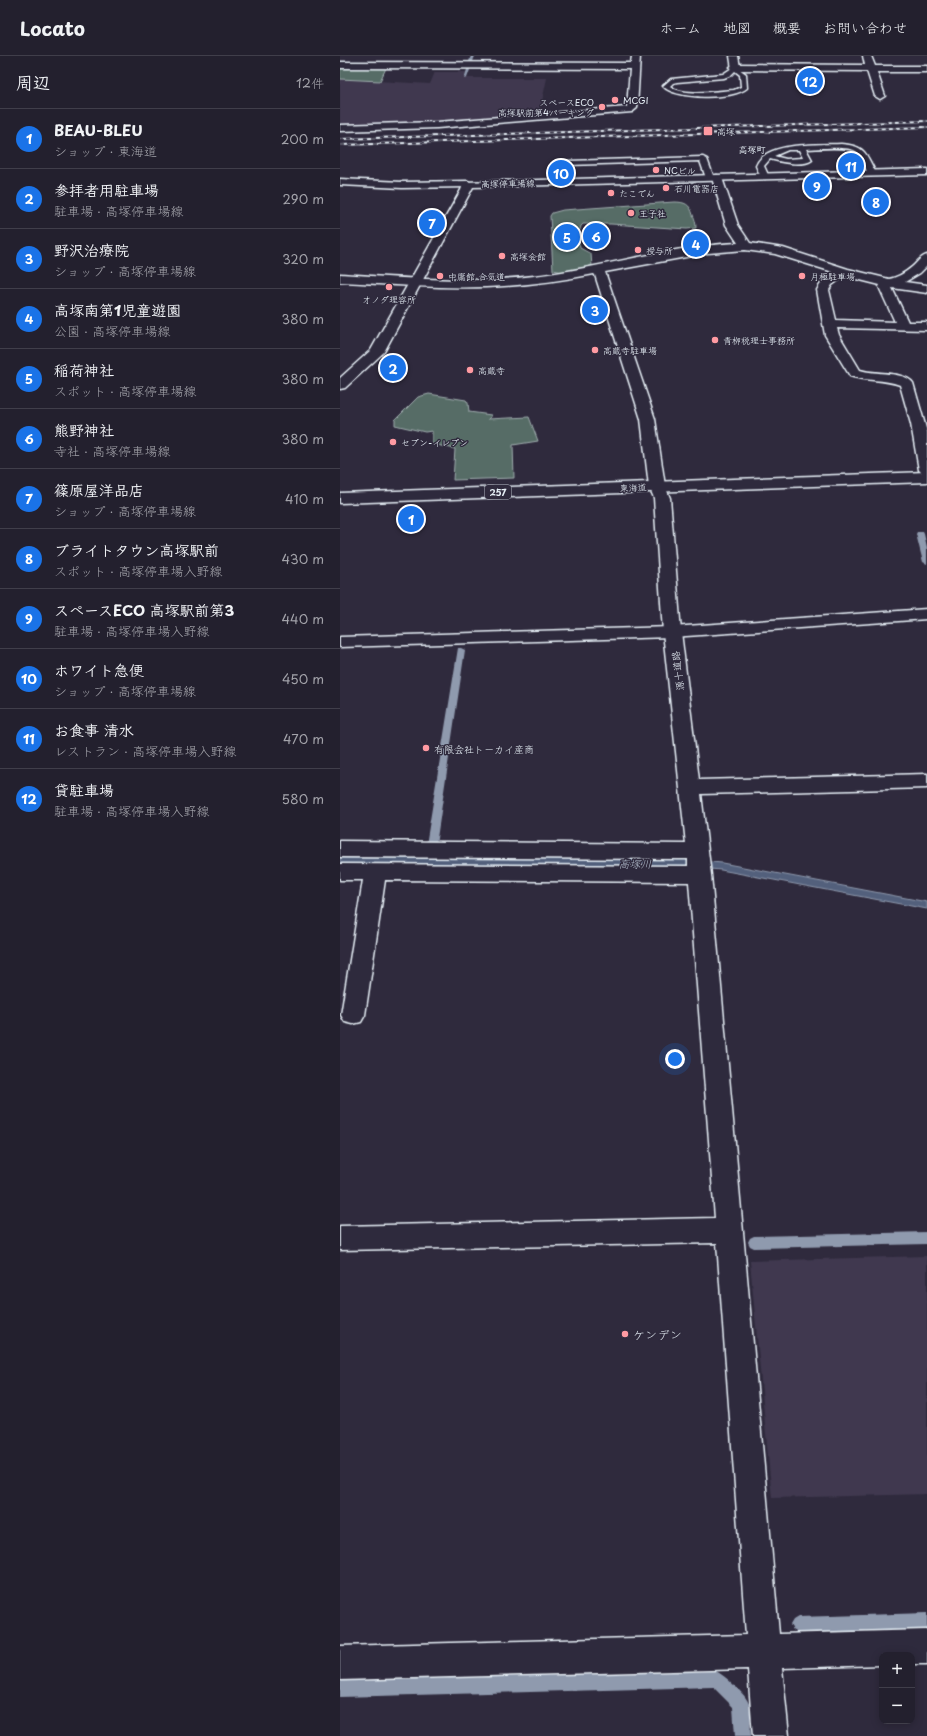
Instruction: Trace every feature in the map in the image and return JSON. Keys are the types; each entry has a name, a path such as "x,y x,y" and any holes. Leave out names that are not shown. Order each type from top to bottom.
{"main road":[{"path":"340,128 437,125 629,110 632,108 636,56"},
{"path":"734,56 735,68 927,69"},
{"path":"866,92 879,94 867,56"},
{"path":"340,65 635,66"},
{"name":"高塚停車場線","path":"340,385 377,352 467,190 468,184 927,172"},
{"path":"714,178 732,225 745,246"},
{"path":"340,182 402,185 468,184"},
{"path":"340,278 491,284 534,280 597,270 655,257 712,248 745,246 768,248 842,271 927,289"},
{"path":"903,326 885,287 922,266 927,259"},
{"name":"源十道路","path":"597,270 601,274 606,288 648,419 657,486 662,498 672,632 699,863 770,1736"},
{"path":"842,271 827,283 823,290 832,335 855,373 868,377 902,381 906,383 918,424 927,470"},
{"path":"830,324 927,326"},
{"name":"東海道","path":"340,498 927,477"},
{"path":"340,642 672,632 927,614"},
{"path":"690,787 927,781"},
{"path":"340,849 679,851 699,863"},
{"path":"340,872 669,873 699,863"},
{"path":"353,1016 375,872"},
{"path":"340,1238 729,1230"},
{"path":"340,1664 927,1647"}],"lane":[{"path":"735,68 743,74 744,88 735,92 700,94 678,93 667,89 667,84 677,80 694,78 724,76 735,68"},
{"path":"694,78 700,94"},
{"path":"770,157 786,161 808,160 802,148"},
{"path":"765,177 760,165 770,157 780,150 802,148 853,148 860,151 872,173"},
{"path":"568,163 586,159 703,159 714,178"}],"shaded area":[{"path":"435,72 466,72 465,78 547,78 539,115 436,123 340,126 340,79 430,84"},
{"path":"927,1256 927,1494 772,1498 750,1261"}],"green space":[{"path":"387,66 380,81 340,79 340,68"},
{"path":"681,202 689,206 696,223 696,228 687,229 611,224 583,224 578,237 580,248 591,254 592,266 563,272 553,270 550,216 552,213 563,210"},
{"path":"429,394 466,400 468,403 469,412 491,415 488,419 529,417 538,441 513,445 514,478 453,480 455,449 432,444 432,431 425,432 395,425 395,420 418,397"}],"water":[{"name":"高塚川","path":"340,858 678,859 722,863 927,902 927,909 721,870 678,866 340,865"}],"waterway":[{"path":"470,64 473,56"},
{"path":"465,78 469,67"},
{"path":"920,534 927,562"},
{"path":"431,845 461,650"},
{"path":"754,1242 927,1238"},
{"path":"798,1625 927,1621"},
{"path":"340,1689 716,1679 741,1704 743,1736"}],"railway":[{"path":"340,139 927,121"},
{"path":"341,145 927,127"}],"place":[{"name":"貸駐車場","path":"810,81"},
{"name":"MCGI","path":"615,100"},
{"name":"スペースECO 高塚駅前第4パーキング","path":"602,107"},
{"name":"高塚","path":"708,131"},
{"name":"お食事 清水","path":"851,166"},
{"name":"NCビル","path":"656,170"},
{"name":"ホワイト急便","path":"561,173"},
{"name":"スペースECO 高塚駅前第3","path":"817,186"},
{"name":"石川電器店","path":"666,188"},
{"name":"たこでん","path":"611,193"},
{"name":"ブライトタウン高塚駅前","path":"876,202"},
{"name":"王子社","path":"631,213"},
{"name":"篠原屋洋品店","path":"432,223"},
{"name":"熊野神社","path":"596,236"},
{"name":"稲荷神社","path":"567,237"},
{"name":"高塚南第1児童遊園","path":"696,244"},
{"name":"授与所","path":"638,250"},
{"name":"高塚会館","path":"502,256"},
{"name":"中庸館 合気道","path":"440,276"},
{"name":"月極駐車場","path":"802,276"},
{"name":"オノダ理容所","path":"389,287"},
{"name":"野沢治療院","path":"595,310"},
{"name":"青栁税理士事務所","path":"715,340"},
{"name":"高蔵寺駐車場","path":"595,350"},
{"name":"参拝者用駐車場","path":"393,368"},
{"name":"高蔵寺","path":"470,370"},
{"name":"セブン-イレブン","path":"393,442"},
{"name":"BEAU-BLEU","path":"411,519"},
{"name":"有限会社トーカイ産商","path":"426,748"},
{"name":"ケンデン","path":"625,1334"}],"district":[{"name":"高塚町","path":"752,149"}]}
